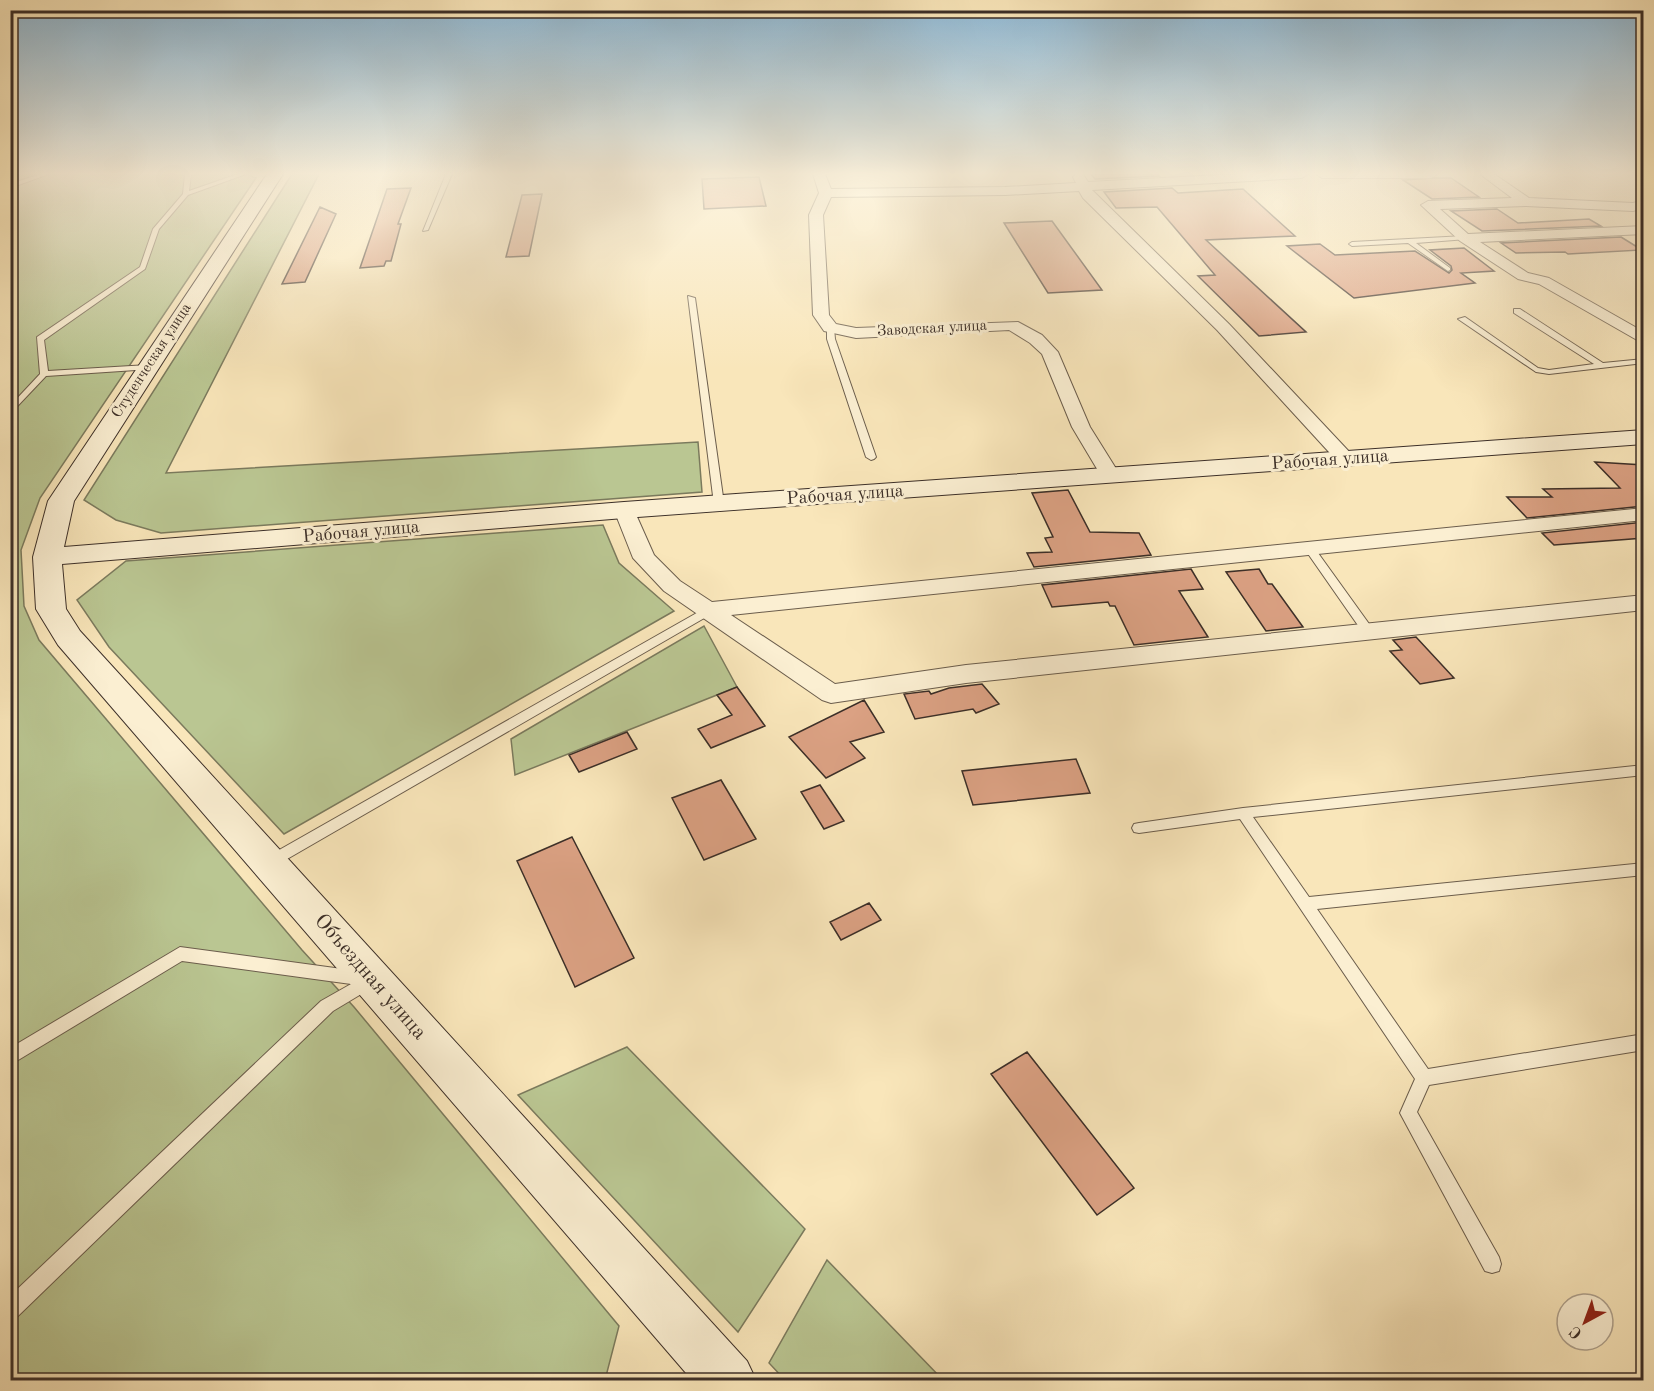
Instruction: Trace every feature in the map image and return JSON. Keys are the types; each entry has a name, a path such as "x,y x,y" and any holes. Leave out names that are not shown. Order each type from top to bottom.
{"main road":[{"name":"Студенческая улица","path":"47,557 62,501 232,239"},
{"name":"Рабочая улица","path":"47,557 624,510 1644,437"},
{"name":"Объездная улица","path":"47,557 51,609 69,638 721,1376"}],"street":[{"path":"817,239 821,315 830,328"},
{"path":"1133,239 1223,327 1346,459"},
{"path":"1465,239 1523,276 1544,281 1644,339"},
{"name":"Заводская улица","path":"830,328 864,333 1012,325 1036,339 1050,352 1081,427 1110,475"},
{"path":"624,510 644,558 672,586 831,694 966,674 1644,602"},
{"path":"709,610 1644,514"}],"lane":[{"path":"44,374 40,339 143,268 153,239"},
{"path":"1352,244 1447,239"},
{"path":"1409,241 1448,269"},
{"path":"691,298 720,504"},
{"path":"1517,311 1602,366"},
{"path":"1462,319 1536,370 1549,372 1644,361"},
{"path":"830,328 831,339 871,457"},
{"path":"10,412 44,374 148,367"},
{"path":"1309,548 1368,631"},
{"path":"269,863 709,610"},
{"path":"1139,828 1243,813 1644,770"},
{"path":"1243,813 1424,1078"},
{"path":"1305,904 1644,868"},
{"path":"10,1057 180,954 372,980"},
{"path":"10,1310 327,1006 372,980"},
{"path":"1424,1078 1644,1042"},
{"path":"1424,1078 1408,1113 1491,1264"}],"green space":[{"path":"10,239 215,239 40,498 21,550 24,606 39,640 302,950 354,1007 619,1326 605,1380 11,1380"},
{"path":"251,239 286,239 166,473 698,442 702,492 161,533 116,520 84,500"},
{"path":"603,525 619,563 674,611 284,834 109,647 77,600 126,561"},
{"path":"704,626 737,687 515,775 511,739"},
{"path":"627,1047 805,1229 738,1332 518,1095"},
{"path":"827,1260 943,1380 785,1380 769,1363"}],"building":[{"path":"304,239 325,239 305,282 282,284"},
{"path":"370,239 397,239 391,261 386,261 384,266 360,268"},
{"path":"511,239 533,239 529,256 506,257"},
{"path":"1014,239 1065,239 1102,290 1048,293"},
{"path":"1184,239 1230,239 1206,240 1306,332 1259,336 1198,276 1215,275"},
{"path":"1624,239 1642,250 1568,254 1565,252 1516,253 1501,243"},
{"path":"1320,244 1335,255 1415,251 1449,273 1452,270 1451,266 1430,250 1464,248 1494,271 1461,273 1475,283 1354,298 1287,246"},
{"path":"1595,462 1644,465 1644,506 1527,518 1507,497 1552,497 1543,489 1620,488"},
{"path":"1068,490 1090,532 1139,533 1151,555 1034,567 1027,553 1052,552 1045,538 1053,537 1032,493"},
{"path":"1644,522 1644,538 1554,545 1542,533"},
{"path":"1191,569 1203,589 1179,591 1208,637 1134,645 1115,606 1110,606 1108,602 1052,607 1042,585"},
{"path":"1259,569 1268,584 1272,584 1303,627 1266,631 1226,572"},
{"path":"1416,637 1454,678 1420,684 1390,651 1402,650 1393,640"},
{"path":"982,684 999,704 976,713 973,709 915,719 904,694 929,691 931,694 949,688"},
{"path":"737,687 765,726 711,748 698,729 732,715 717,695"},
{"path":"864,700 884,732 850,742 865,758 826,778 789,737"},
{"path":"627,732 637,749 579,772 569,755"},
{"path":"1076,759 1090,793 973,805 962,771"},
{"path":"721,780 756,839 704,860 672,798"},
{"path":"820,785 844,821 824,829 801,792"},
{"path":"572,837 634,958 575,987 517,861"},
{"path":"869,903 881,920 841,940 830,922"},
{"path":"1027,1052 1134,1188 1097,1215 991,1074"}]}
